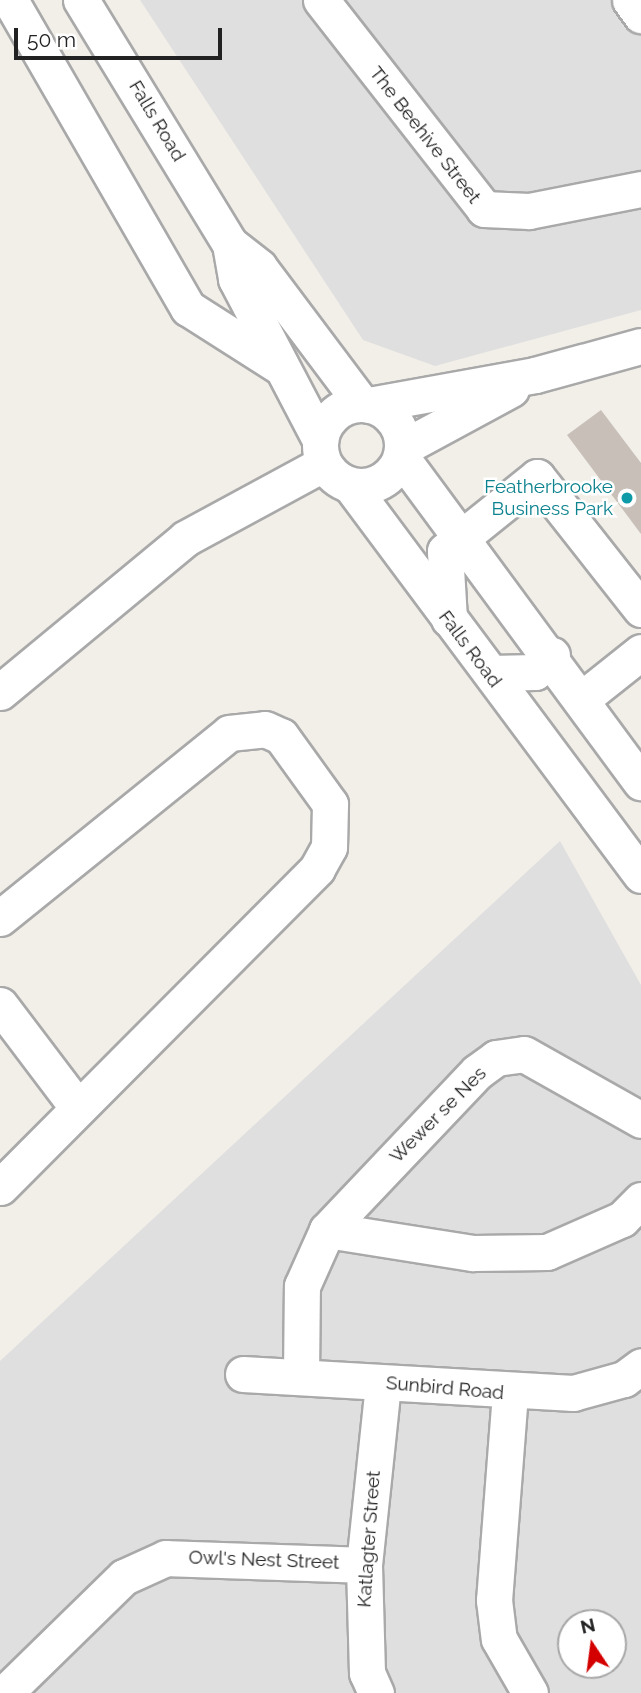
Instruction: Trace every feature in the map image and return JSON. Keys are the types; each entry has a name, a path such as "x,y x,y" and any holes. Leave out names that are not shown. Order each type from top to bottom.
{"street":[{"path":"10,0 188,307 279,366"},
{"name":"Falls Road","path":"81,0 230,244 259,267 365,404 396,424 402,453 461,536 552,655 639,778"},
{"name":"The Beehive Street","path":"321,0 484,209 529,211 641,188"},
{"path":"630,0 641,15"},
{"name":"Falls Road","path":"230,244 236,279 321,452 351,486 449,622 491,673 641,875"},
{"path":"0,692 186,538 321,452 329,418 365,404 535,375 641,346"},
{"path":"351,486 386,478 402,453 535,375"},
{"path":"449,622 442,564 461,536 537,477 641,609"},
{"path":"491,673 535,672 552,655"},
{"path":"583,698 637,662"},
{"path":"0,918 229,733 265,729 281,736 330,804 329,847 317,869 0,1186"},
{"path":"0,1005 78,1108"},
{"name":"Wewer se Nes","path":"301,1376 302,1286 327,1230 496,1058 524,1054 545,1063 641,1120"},
{"path":"327,1230 473,1253 547,1252 622,1219 641,1200"},
{"name":"Sunbird Road","path":"243,1374 301,1376 510,1393 573,1393 624,1378 641,1366"},
{"name":"Katlagter Street","path":"376,1693 367,1673 364,1565 383,1383"},
{"path":"510,1393 494,1600 499,1639 530,1693"},
{"name":"Owl's Nest Street","path":"5,1693 124,1577 166,1558 364,1565"}],"shaded area":[{"path":"140,0 641,0 641,310 435,366 363,340"},
{"path":"560,841 641,985 641,1693 0,1693 0,1361"}],"building":[{"name":"Featherbrooke Business Park","path":"601,410 641,463 641,534 567,435"}],"place":[{"name":"Featherbrooke Business Park","path":"627,498"}]}
